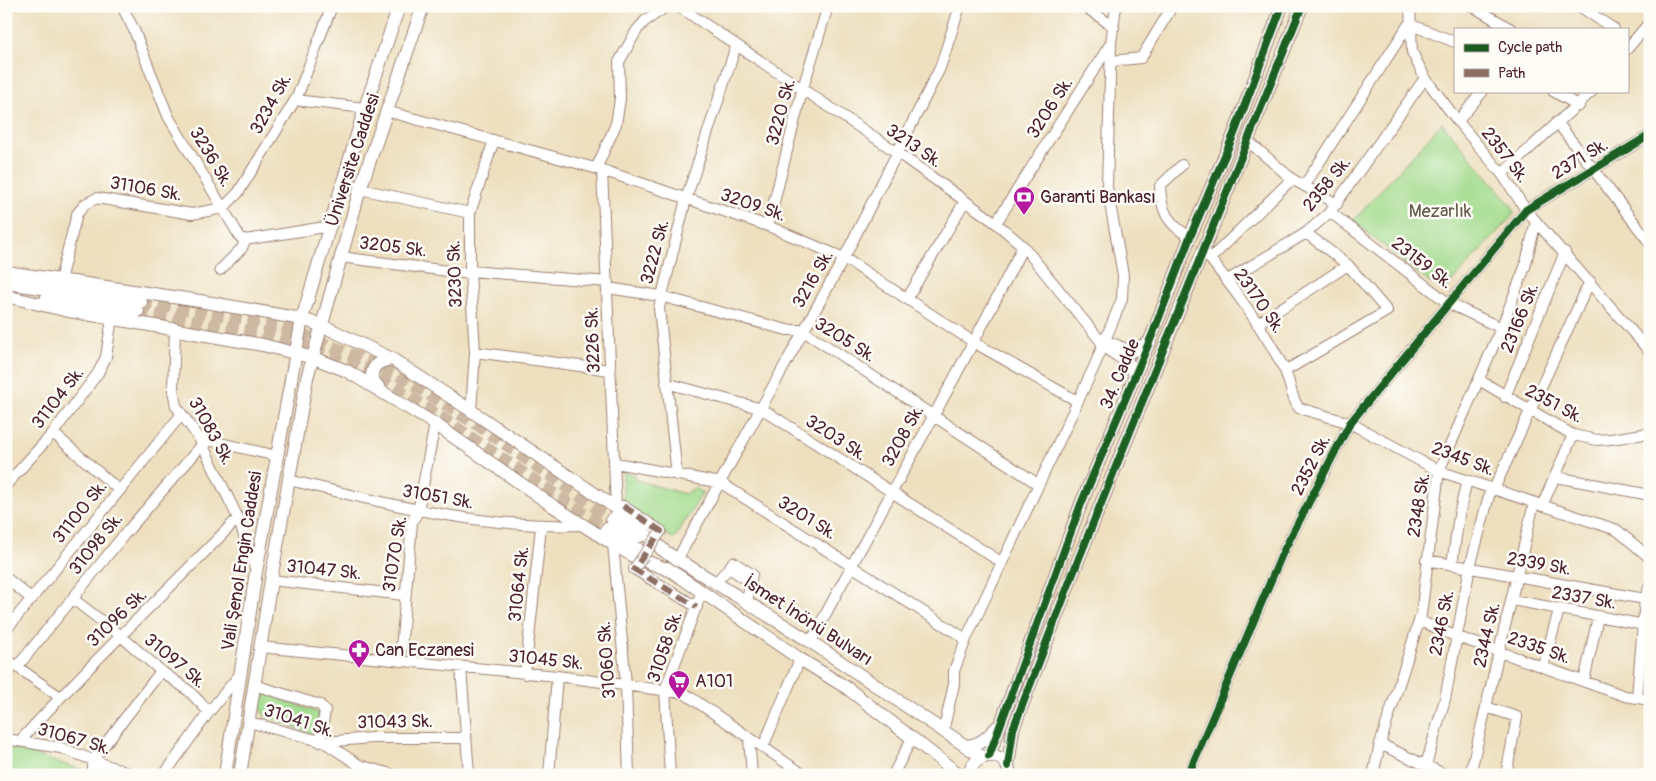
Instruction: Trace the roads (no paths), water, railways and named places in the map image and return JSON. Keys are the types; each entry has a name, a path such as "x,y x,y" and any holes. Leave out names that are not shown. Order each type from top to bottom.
{"main road":[{"name":"Üniversite Caddesi","path":"295,353 302,319 365,108 399,6"},
{"name":"Üniversite Caddesi","path":"323,326 340,257 360,190 423,6"},
{"name":"34. Cadde","path":"969,775 974,762 986,756 1002,721 1081,504 1150,342 1190,237 1234,134 1282,6"},
{"name":"34. Cadde","path":"1011,772 1017,720 1090,530 1207,255 1302,6"},
{"path":"6,272 302,319 323,326 392,359 471,411 614,515"},
{"path":"6,283 140,306 6,295"},
{"path":"6,295 64,310 263,345 314,358 347,370 379,388 613,544 636,557 673,562"},
{"name":"Vali Şenol Engin Caddesi","path":"240,775 306,378 323,326"},
{"path":"1128,355 1150,342"},
{"path":"1103,344 1112,344 1128,355 1135,376"},
{"name":"Vali Şenol Engin Caddesi","path":"225,775 256,572 295,353"},
{"path":"379,388 372,380 373,369 378,363 392,359"},
{"name":"İsmet İnönü Bulvarı","path":"614,515 673,562 715,583 811,642 966,746 986,756 998,757 1011,772"},
{"name":"İsmet İnönü Bulvarı","path":"614,515 673,562 702,591 847,688 960,775"},
{"path":"966,746 976,745 985,739 1002,721"}],"street":[{"name":"3236 Sk.","path":"122,6 134,30 168,116 240,237 245,240"},
{"name":"3234 Sk.","path":"223,208 238,193 295,100 332,6"},
{"name":"3226 Sk.","path":"614,515 616,463 610,370 608,285 599,169 616,124 620,100 619,62 637,30 645,21 667,6"},
{"name":"3213 Sk.","path":"678,6 802,92 898,153 996,223 1023,246 1103,344"},
{"name":"3220 Sk.","path":"768,226 802,92 828,6"},
{"name":"3216 Sk.","path":"673,562 721,482 762,409 802,330 844,258 940,68 960,6"},
{"path":"1084,6 1114,27"},
{"name":"3206 Sk.","path":"996,223 1112,43 1116,6"},
{"path":"1112,61 1141,58 1169,12 1170,6"},
{"name":"2357 Sk.","path":"1410,6 1412,52 1425,78 1502,174 1526,210 1565,252 1649,350"},
{"path":"1472,6 1509,28"},
{"path":"1579,6 1612,28"},
{"path":"1629,42 1650,22"},
{"path":"1304,186 1410,24 1454,42"},
{"path":"943,732 954,684 954,671 966,639 1077,401 1122,299 1123,275 1106,187 1112,43"},
{"name":"3222 Sk.","path":"676,475 659,308 660,296 686,199 736,46"},
{"name":"2358 Sk.","path":"1226,281 1306,233 1330,212 1425,78"},
{"path":"1458,121 1482,92"},
{"path":"1555,92 1579,106"},
{"path":"1502,174 1557,122 1579,106 1591,92"},
{"path":"295,100 365,108"},
{"name":"3209 Sk.","path":"386,111 599,169 768,226 844,258 975,343 1077,401"},
{"path":"1557,122 1592,168 1646,232 1650,243"},
{"name":"2371 Sk.","path":"1526,210 1592,168 1650,135"},
{"name":"3230 Sk.","path":"471,411 475,352 470,272 470,213 494,140"},
{"path":"1249,142 1292,179 1337,204"},
{"path":"1182,165 1160,186 1161,199 1165,213 1175,228 1190,237"},
{"path":"1207,255 1292,179"},
{"path":"360,190 470,213"},
{"name":"31106 Sk.","path":"60,280 77,214 85,204 97,198 192,214 223,208"},
{"path":"907,299 965,201"},
{"name":"2352 Sk.","path":"1188,775 1283,552 1350,423 1526,210"},
{"name":"23159 Sk.","path":"1330,212 1448,303 1501,328"},
{"name":"2348 Sk.","path":"1373,775 1380,744 1420,620 1426,560 1439,471 1501,328 1525,267 1536,221"},
{"path":"220,270 242,248 245,240 331,226"},
{"path":"1286,371 1375,320 1387,311 1348,265 1306,233"},
{"name":"3208 Sk.","path":"811,642 851,565 975,343 1023,246"},
{"name":"23166 Sk.","path":"1505,396 1565,252"},
{"name":"23170 Sk.","path":"1207,255 1257,324 1286,371"},
{"name":"3205 Sk.","path":"340,257 608,285 660,296 787,330 802,330 1038,484"},
{"path":"1257,324 1348,265"},
{"name":"2346 Sk.","path":"1426,765 1445,699 1455,636 1470,567 1493,488 1590,281"},
{"name":"31104 Sk.","path":"7,483 53,433 98,373 106,357 112,318"},
{"name":"31083 Sk.","path":"175,328 173,390 176,406 200,441 238,518 256,572"},
{"path":"475,352 610,370"},
{"name":"2345 Sk.","path":"1286,371 1294,402 1299,408 1350,423 1439,471 1617,530 1650,558"},
{"name":"2351 Sk.","path":"1479,380 1573,435 1596,440 1611,440 1650,433"},
{"name":"3203 Sk.","path":"666,383 762,409 1001,562"},
{"name":"31100 Sk.","path":"6,630 181,415"},
{"name":"31070 Sk.","path":"400,661 404,595 412,522 418,511 434,424"},
{"path":"53,433 119,490"},
{"name":"2344 Sk.","path":"1470,775 1516,578 1538,504 1556,477 1573,435"},
{"path":"200,441 277,456"},
{"name":"31098 Sk.","path":"18,667 200,441"},
{"name":"3201 Sk.","path":"616,463 721,482 966,639"},
{"path":"1556,477 1650,496"},
{"name":"31051 Sk.","path":"289,480 418,511 478,521 541,527 584,525"},
{"path":"1452,565 1467,480"},
{"path":"614,515 661,530 634,569 696,607"},
{"name":"31096 Sk.","path":"20,741 60,697 238,518"},
{"name":"31064 Sk.","path":"525,674 541,527"},
{"name":"31060 Sk.","path":"613,544 626,685 629,775"},
{"name":"2339 Sk.","path":"1426,560 1470,567 1516,578 1645,600"},
{"path":"715,583 729,568 749,581 747,602"},
{"path":"6,578 32,599"},
{"name":"31047 Sk.","path":"271,580 404,595"},
{"path":"1637,698 1646,626 1645,600 1650,585"},
{"name":"31058 Sk.","path":"670,775 666,690 702,591"},
{"name":"31097 Sk.","path":"73,599 121,636 161,671 190,691 209,712"},
{"name":"2337 Sk.","path":"1512,600 1646,626"},
{"path":"1543,667 1558,610"},
{"path":"1584,681 1598,617"},
{"name":"2335 Sk.","path":"1420,620 1455,636 1625,696 1650,700"},
{"name":"31045 Sk.","path":"260,647 557,676 684,693 804,775"},
{"path":"762,747 800,658"},
{"path":"6,659 60,697"},
{"path":"461,667 469,775"},
{"path":"93,775 93,760 161,671"},
{"path":"164,775 209,712 242,673"},
{"path":"549,775 557,676"},
{"path":"254,685 320,705 325,710 322,742"},
{"path":"1486,707 1517,717 1506,775"},
{"name":"31041 Sk.","path":"249,722 322,742 359,770 394,775"},
{"name":"31043 Sk.","path":"322,742 372,738 466,738"},
{"path":"749,738 752,775"},
{"path":"893,775 912,738"},
{"name":"31067 Sk.","path":"6,739 60,748 133,775"},
{"path":"1380,744 1446,775"}],"tunnel":[{"path":"141,302 279,324 394,373 479,426 612,519"},
{"path":"138,311 273,335 370,372 444,419 606,529"}],"place":[{"name":"Garanti Bankası","path":"1024,216"},
{"name":"Can Eczanesi","path":"359,669"},
{"name":"A101","path":"679,700"}],"park label":[{"name":"Mezarlık","path":"1440,211"}]}
